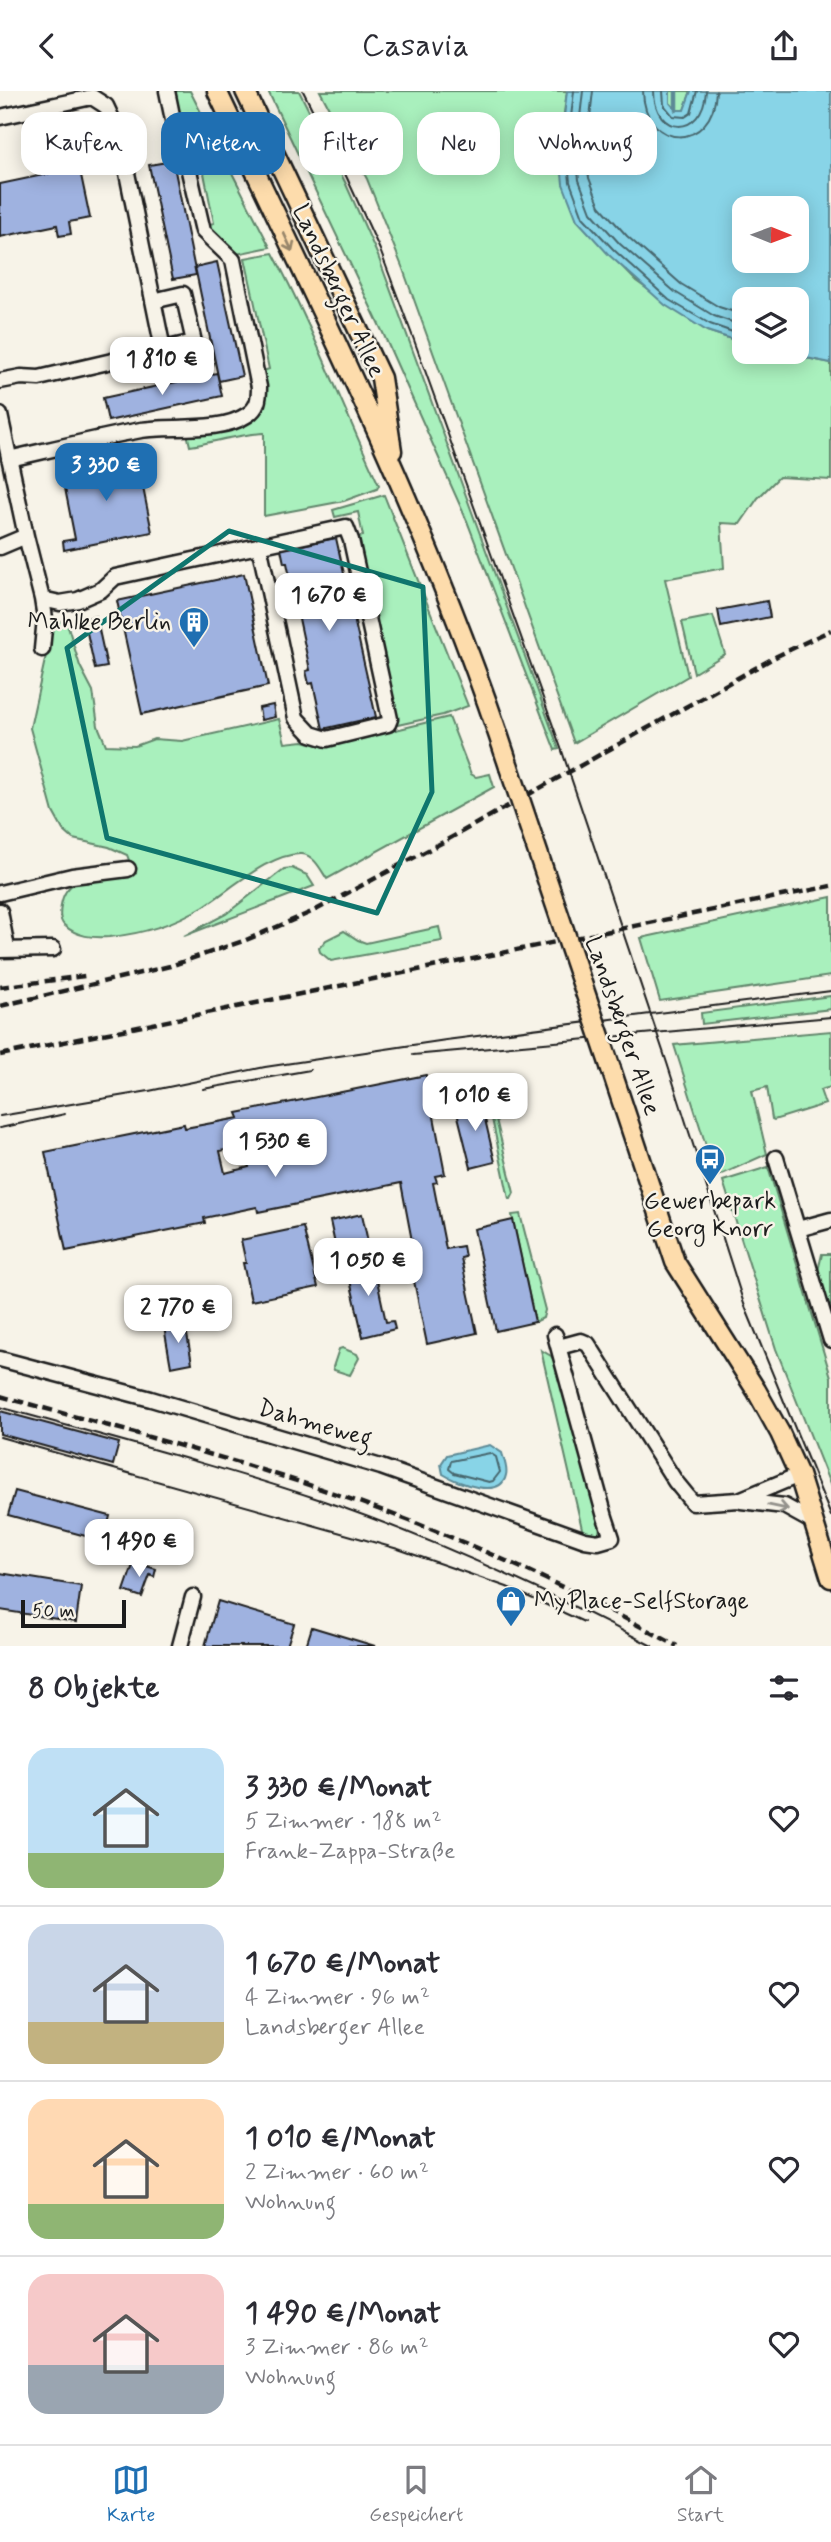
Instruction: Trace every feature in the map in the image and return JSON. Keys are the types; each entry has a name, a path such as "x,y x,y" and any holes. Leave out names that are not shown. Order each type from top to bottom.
{"main road":[{"name":"Landsberger Allee","path":"216,91 396,475 460,624 675,1262 780,1433 799,1475 831,1578"},
{"name":"Landsberger Allee","path":"245,91 381,378 396,475"}],"street":[{"path":"9,459 144,429 198,428 239,419 254,409 258,402 259,387 233,260 203,231 189,171 179,149 167,91"},
{"path":"0,117 92,97 106,106 119,134 163,349"},
{"path":"0,381 21,377 38,378 194,342 183,294 153,301"},
{"path":"0,415 42,599 45,618 42,649"},
{"path":"42,599 60,603 78,600 101,590 115,577 259,545 346,527 390,719 388,724 327,739 311,734 296,717 259,545"},
{"path":"0,547 26,536"},
{"path":"0,893 72,876 128,869"},
{"path":"0,911 4,949 53,949"},
{"path":"776,1157 831,1340"},
{"path":"798,1229 831,1220"},
{"name":"Dahmeweg","path":"0,1359 150,1399 381,1467 585,1540 598,1542 612,1538 557,1341 581,1341 588,1344 675,1481 693,1503 739,1500"},
{"path":"739,1500 799,1475"},
{"path":"739,1500 784,1506 813,1522"},
{"path":"180,1646 193,1597"}],"highlighted area":[{"path":"229,531 423,587 432,792 377,913 107,838 67,648"}],"green space":[{"path":"175,91 190,91 201,112 179,112"},
{"path":"268,91 299,91 310,112 299,112 299,156 285,127 285,112 278,112"},
{"path":"320,91 567,91 564,112 514,112 514,175 572,175 577,220 636,281 707,331 732,339 732,364 809,364 809,359 831,363 831,480 779,477 758,498 740,524 721,523 724,568 665,579 688,676 574,743 403,269 365,175 403,175 403,112 331,112"},
{"path":"670,91 691,91 684,110 676,110 670,103"},
{"path":"204,175 233,175 270,247 232,255 205,225 214,223"},
{"path":"308,175 341,175 378,256 559,749 555,750 467,521 383,333"},
{"path":"273,253 379,485 377,489 344,501 264,516 264,433 190,446 187,433 246,419 260,372 269,369 245,258"},
{"path":"384,495 468,706 443,715 393,726 354,538 363,536 358,512 335,517 333,510"},
{"path":"713,616 725,654 694,673 682,622"},
{"path":"64,620 80,666 93,691 98,726 106,745 135,746 154,739 182,741 279,719 285,743 303,741 326,747 449,717 471,774 476,777 490,774 494,787 327,879 310,857 302,854 290,855 264,865 182,918 122,936 85,936 69,929 61,921 65,893 71,886 88,879 130,875 132,868 127,855 109,847 73,839 63,830 53,812 30,728 52,628"},
{"path":"292,868 307,875 314,886 184,936 226,914 284,869"},
{"path":"831,897 831,976 660,1001 641,938"},
{"path":"439,927 442,941 331,961 319,948 326,940 344,931 366,943"},
{"path":"831,996 831,1009 702,1024 701,1013"},
{"path":"831,1031 831,1087 820,1090 825,1104 774,1120 767,1087 752,1091 767,1154 716,1177 674,1045"},
{"path":"491,1099 514,1193 511,1199 488,1100"},
{"path":"768,1167 831,1377 831,1487 776,1349 723,1181"},
{"path":"520,1214 545,1310 543,1318 535,1322 512,1215"},
{"path":"822,1254 831,1254 831,1321 817,1275"},
{"path":"339,1349 357,1354 359,1358 350,1375 334,1370 333,1367"},
{"path":"541,1350 551,1356 560,1370 600,1527 599,1533 590,1536 583,1533"}],"water":[{"path":"567,91 670,91 670,103 676,110 684,110 691,91 831,91 831,363 809,359 809,287 732,287 732,339 707,331 665,305 609,255 577,220 562,175 657,175 657,112 565,112"},
{"path":"490,1445 502,1453 506,1467 502,1483 496,1487 468,1485 443,1474 441,1464 447,1455"}],"building":[{"path":"161,163 161,175 176,175 196,275 173,279 149,165"},
{"path":"43,175 81,175 90,218 69,222 71,234 59,236 57,225 0,237 0,184"},
{"path":"217,262 242,376 219,381 195,267"},
{"path":"217,373 222,396 108,421 103,398"},
{"path":"149,448 152,463 142,466 139,450"},
{"path":"137,458 152,532 64,550 63,541 75,539 62,473"},
{"path":"336,538 376,717 323,729 313,683 309,684 306,671 310,670 297,609 292,610 289,597 294,596 281,549"},
{"name":"Mahlke Berlin","path":"244,574 268,686 142,714 117,601"},
{"path":"767,601 770,617 721,627 718,610"},
{"path":"96,616 107,667 95,669 84,619"},
{"path":"273,705 275,717 261,720 259,708"},
{"path":"426,1075 445,1174 435,1176 437,1182 433,1183 446,1249 463,1246 465,1257 461,1258 477,1333 427,1344 409,1257 415,1256 409,1242 412,1241 401,1183 258,1212 257,1207 204,1218 205,1223 66,1251 45,1152 184,1124 185,1128 239,1118 237,1113","holes":["245,1146 249,1167 225,1173 220,1151"]},
{"path":"480,1098 495,1162 471,1168 455,1104"},
{"path":"362,1214 368,1242 336,1249 330,1221"},
{"path":"513,1220 535,1322 496,1331 474,1229"},
{"path":"303,1227 318,1287 251,1301 241,1240"},
{"path":"372,1257 386,1322 393,1321 395,1329 363,1337 346,1263"},
{"path":"185,1323 192,1363 171,1367 164,1327"},
{"path":"0,1411 119,1443 113,1465 0,1434"},
{"path":"15,1491 110,1516 104,1541 8,1515"},
{"path":"134,1562 156,1569 154,1577 150,1575 142,1597 124,1591"},
{"path":"0,1573 81,1586 76,1622 0,1610"},
{"path":"218,1601 294,1624 287,1646 205,1646"},
{"path":"312,1627 375,1646 306,1646"}],"waterway":[{"path":"676,91 676,110"}],"tram line":[{"path":"303,91 380,250 414,340 561,748 667,1063 744,1304 831,1516"},
{"path":"0,1116 149,1091 265,1067 446,1040 831,991"},
{"path":"413,1055 831,1017"},
{"path":"203,1089 310,1070"},
{"path":"0,1128 65,1114"},
{"path":"0,1407 242,1475 364,1515 489,1567 652,1646"},
{"path":"0,1437 398,1549 507,1587 584,1622"}],"railway":[{"path":"0,1006 170,966 246,940 314,911 777,656 831,630"},
{"path":"0,1055 831,886"},
{"path":"0,987 85,976"},
{"path":"0,1396 250,1466 397,1516 539,1576 677,1646"}],"place":[{"name":"Mahlke Berlin","path":"194,649"},
{"name":"Gewerbepark Georg Knorr","path":"710,1186"},
{"name":"MyPlace-SelfStorage","path":"511,1628"}]}
